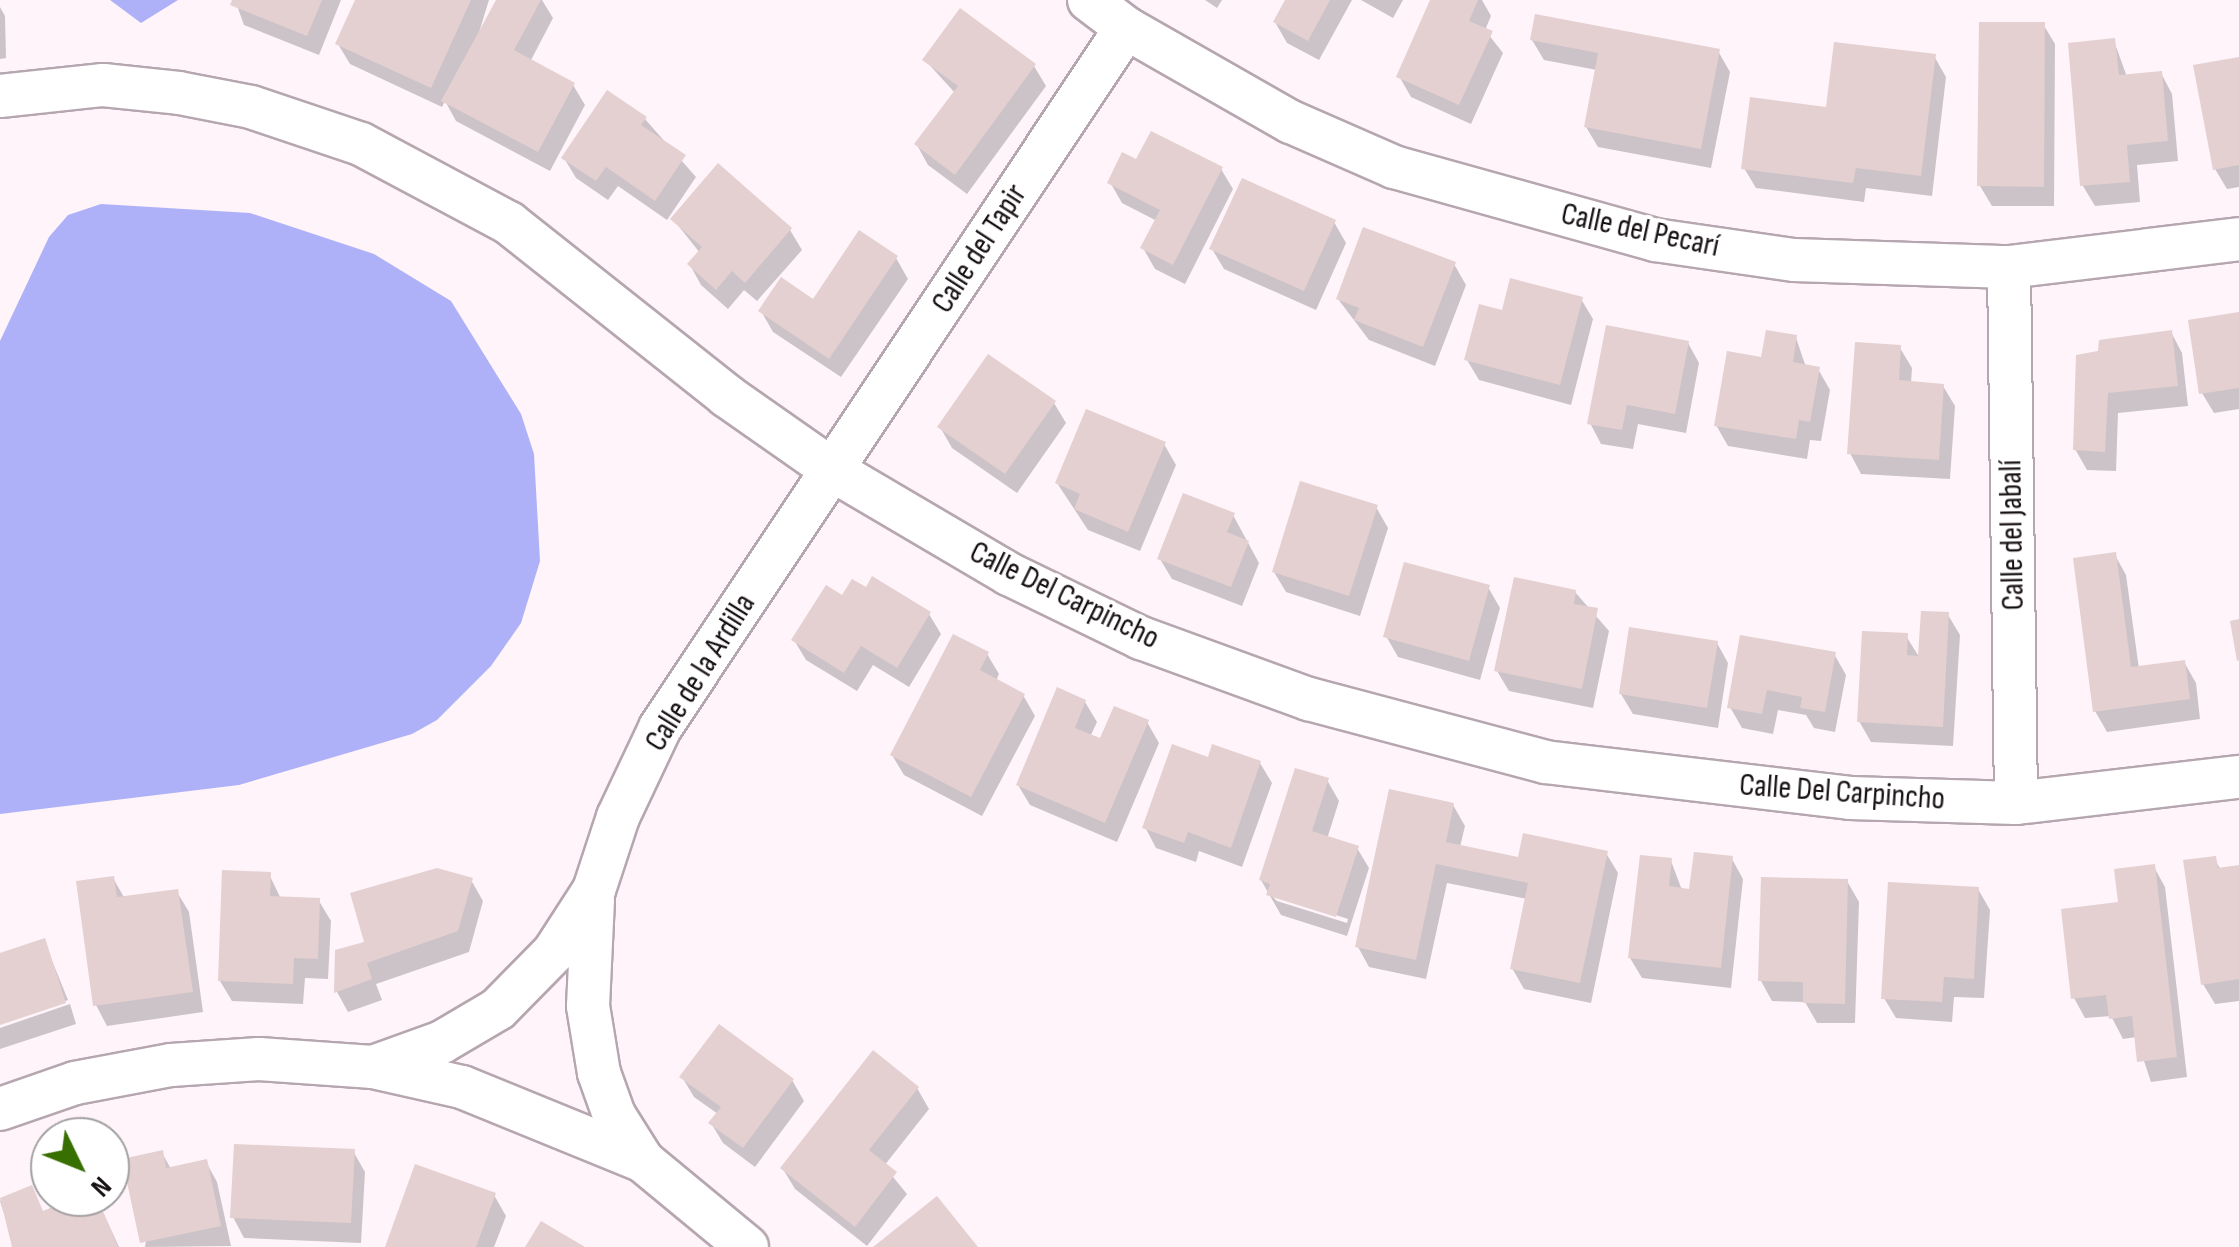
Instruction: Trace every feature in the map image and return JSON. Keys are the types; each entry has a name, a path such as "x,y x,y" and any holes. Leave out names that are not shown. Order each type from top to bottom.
{"street":[{"name":"Calle del Pecarí","path":"1089,0 1126,28 1292,122 1394,166 1638,235 1794,260 2009,267 2239,239"},
{"name":"Calle del Tapir","path":"834,471 1126,28"},
{"name":"Calle Del Carpincho","path":"0,96 102,86 180,93 251,106 361,144 508,223 727,396 834,471 1009,574 1141,638 1431,735 1545,762 1850,798 2016,804 2239,777"},
{"name":"Calle del Jabalí","path":"2009,267 2016,804"},
{"name":"Calle de la Ardilla","path":"643,1161 599,1073 586,961 594,890 618,817 660,728 834,471"},
{"name":"Calle de la Ardilla","path":"373,1067 442,1042 498,1009 554,952 594,890"},
{"name":"Calle de la Ardilla","path":"0,1110 75,1083 172,1065 259,1059 373,1067 462,1088 643,1161 747,1247"}],"water":[{"path":"110,0 178,0 141,23"},
{"path":"101,204 250,213 374,254 451,301 521,414 534,454 540,561 521,623 491,666 437,720 412,734 239,785 0,814 0,341 49,237 68,215"}],"building":[{"path":"232,0 322,0 307,36 230,5"},
{"path":"355,0 471,0 431,88 335,44"},
{"path":"496,0 541,0 514,50 575,83 538,152 441,101"},
{"path":"1285,0 1330,0 1308,41 1273,22"},
{"path":"1430,0 1478,0 1469,21 1493,31 1459,105 1396,77"},
{"path":"960,8 1036,64 955,175 914,144 958,86 922,60"},
{"path":"1535,14 1720,49 1701,149 1584,127 1598,53 1530,40"},
{"path":"1979,22 2045,22 2044,187 1977,186"},
{"path":"2115,38 2119,75 2162,71 2168,141 2127,145 2130,182 2080,186 2068,43"},
{"path":"1834,42 1936,54 1921,176 1856,168 1853,183 1741,169 1750,97 1826,107"},
{"path":"2239,57 2239,165 2213,170 2193,65"},
{"path":"607,90 647,117 641,125 686,155 655,201 606,167 596,181 561,158"},
{"path":"1151,131 1223,167 1173,265 1140,248 1160,210 1107,183 1122,152 1136,159"},
{"path":"718,163 792,228 745,283 732,271 716,290 687,264 702,247 670,219"},
{"path":"1242,178 1336,220 1304,291 1209,249"},
{"path":"1363,227 1456,262 1423,347 1354,320 1359,308 1336,299"},
{"path":"859,230 898,256 829,359 758,311 781,277 813,299"},
{"path":"1510,278 1583,297 1560,385 1464,360 1479,304 1502,310"},
{"path":"2239,312 2239,388 2199,394 2188,320"},
{"path":"1606,325 1689,341 1675,414 1627,405 1622,430 1587,424"},
{"path":"1766,330 1797,335 1793,362 1820,367 1810,422 1799,420 1796,439 1714,426 1727,351 1761,357"},
{"path":"2172,330 2178,386 2108,393 2105,452 2073,450 2076,355 2098,351 2099,340"},
{"path":"1855,342 1901,345 1899,380 1944,384 1939,460 1847,454"},
{"path":"988,354 1056,401 1005,474 937,427"},
{"path":"1086,409 1166,442 1128,532 1074,509 1080,494 1055,483"},
{"path":"1300,481 1378,505 1349,596 1272,572"},
{"path":"1183,493 1235,513 1227,532 1249,541 1231,587 1157,559"},
{"path":"2116,552 2131,667 2185,660 2190,699 2093,712 2073,558"},
{"path":"1404,562 1490,585 1469,661 1383,637"},
{"path":"872,576 931,612 897,668 861,646 844,673 791,640 826,585 842,595 852,579 866,587"},
{"path":"1514,577 1576,590 1574,604 1598,608 1582,689 1494,671"},
{"path":"1921,611 1949,612 1943,727 1857,722 1862,631 1908,633 1907,655 1918,656"},
{"path":"2239,619 2239,660 2237,661 2230,621"},
{"path":"1629,627 1718,641 1707,708 1619,694"},
{"path":"953,634 989,652 980,670 1025,694 971,797 890,755"},
{"path":"1740,635 1836,652 1825,712 1800,708 1802,697 1767,690 1762,714 1727,708"},
{"path":"1057,687 1086,700 1075,728 1100,738 1114,706 1149,720 1105,823 1016,785"},
{"path":"1172,744 1208,757 1212,744 1261,761 1231,848 1188,832 1184,843 1142,828"},
{"path":"1295,768 1329,778 1312,831 1359,846 1336,917 1266,895 1270,884 1259,880"},
{"path":"1389,789 1454,803 1446,842 1518,857 1523,833 1608,851 1580,983 1510,969 1528,883 1436,864 1416,960 1355,947"},
{"path":"1694,852 1733,856 1721,968 1628,958 1640,855 1672,858 1669,886 1689,889"},
{"path":"2216,856 2218,868 2239,865 2239,979 2201,985 2183,860"},
{"path":"2155,864 2177,1057 2137,1062 2132,1016 2109,1019 2106,995 2071,999 2061,909 2118,902 2114,869"},
{"path":"437,868 473,878 458,931 367,963 372,979 334,993 335,950 364,942 350,893"},
{"path":"222,870 271,872 270,896 320,898 318,959 294,958 293,984 218,981"},
{"path":"114,876 117,897 178,889 193,992 93,1006 76,881"},
{"path":"1761,877 1848,879 1845,1004 1803,1003 1803,982 1758,981"},
{"path":"1888,882 1979,887 1974,979 1944,977 1942,1002 1881,999"},
{"path":"45,938 66,1003 0,1025 0,953"},
{"path":"719,1024 794,1079 743,1148 708,1123 721,1107 679,1077"},
{"path":"873,1050 919,1087 869,1150 897,1172 855,1227 780,1168"},
{"path":"234,1144 355,1149 351,1223 230,1218"},
{"path":"163,1150 166,1168 207,1159 221,1226 140,1243 130,1196 130,1157"},
{"path":"415,1164 496,1193 476,1247 385,1247"},
{"path":"30,1186 30,1217 105,1217 118,1247 12,1247 0,1198"},
{"path":"937,1196 978,1247 873,1247"},
{"path":"541,1221 585,1247 525,1247"}]}
